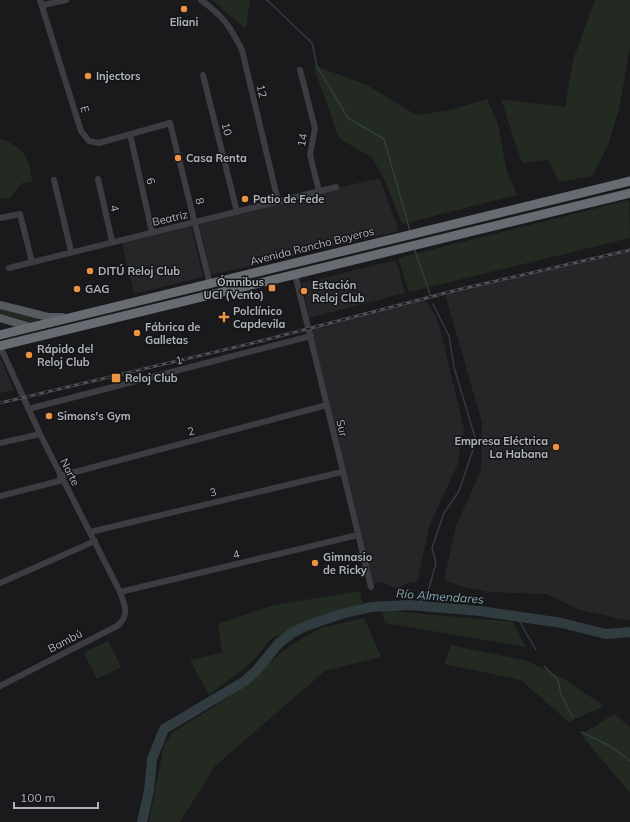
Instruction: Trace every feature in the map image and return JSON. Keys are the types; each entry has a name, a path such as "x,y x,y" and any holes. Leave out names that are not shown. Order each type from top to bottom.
{"highway":[{"name":"Avenida Rancho Boyeros","path":"0,335 630,181"},
{"name":"Avenida Rancho Boyeros","path":"0,346 630,193"},
{"path":"31,327 54,333"}],"main road":[{"path":"0,304 48,317 83,315"},
{"path":"0,318 31,327"}],"street":[{"path":"41,3 66,0"},
{"name":"12","path":"201,0 221,15 234,34 242,50 278,202"},
{"name":"E","path":"41,3 81,131 89,141 99,143 170,123"},
{"name":"14","path":"300,70 315,128 310,155 319,191"},
{"name":"10","path":"203,75 237,212"},
{"name":"8","path":"170,123 210,284"},
{"name":"6","path":"130,134 152,232"},
{"name":"4","path":"98,179 112,241"},
{"path":"54,180 70,251"},
{"name":"Beatriz","path":"9,268 70,251 336,187"},
{"path":"0,218 20,214 32,262"},
{"name":"Sur","path":"296,274 370,586"},
{"name":"1","path":"28,409 311,336"},
{"name":"Norte","path":"0,346 40,434 95,541 125,604"},
{"name":"2","path":"0,496 327,405"},
{"path":"0,443 40,434"},
{"name":"3","path":"90,532 342,472"},
{"name":"4","path":"120,592 358,535"},
{"path":"0,583 95,541"},
{"name":"Bambú","path":"0,686 117,626 124,619 126,614 125,604"}],"shaded area":[{"path":"212,0 250,0 246,29"},
{"path":"595,0 630,0 630,46 619,110 607,148 592,176 559,182 548,160 522,163 501,99 565,107 573,60"},
{"path":"313,65 367,85 416,115 451,110 487,99 498,124 506,168 517,195 402,224 384,179 372,158 339,138"},
{"path":"2,139 21,150 30,166 32,182 22,183 10,198 0,199 0,140"},
{"path":"380,179 399,231 211,275 199,224 370,180"},
{"path":"629,200 630,238 409,292 398,258"},
{"path":"191,226 203,277 134,294 122,243"},
{"name":"Empresa Eléctrica La Habana","path":"630,250 630,620 628,621 577,609 547,594 488,592 464,587 444,580 456,526 481,470 482,423 445,294"},
{"path":"396,260 405,293 309,318 302,283"},
{"path":"424,299 435,314 441,332 464,429 457,466 430,524 417,582 408,583 397,589 381,582 370,584 310,329"},
{"path":"0,307 37,318 37,321 35,323 0,314"},
{"path":"0,357 14,390 0,393"},
{"path":"360,591 362,603 272,638 250,664 209,695 190,660 222,653 218,624 274,605"},
{"path":"382,610 513,622 526,647 385,623"},
{"path":"364,618 381,657 325,671 215,766 180,822 149,822 164,745 173,732 225,700 288,647 320,628"},
{"path":"108,641 121,667 97,679 84,653"},
{"path":"451,645 527,661 563,678 604,706 569,722 521,680 444,664"},
{"path":"614,714 630,727 630,793 581,735"}],"waterway":[{"path":"267,0 312,43 317,66 348,118 384,139 410,231"},
{"path":"414,248 430,294"},
{"path":"418,606 429,588 436,563 432,548 444,513 459,491 476,441 454,367 449,336 433,304"},
{"name":"Río Almendares","path":"142,822 149,791 152,759 164,729 245,681 256,671 279,643 292,633 306,626 341,614 371,607 410,605 480,611 562,623 606,634 630,632"},
{"path":"517,617 536,650"},
{"path":"544,666 558,680 561,695 573,718"},
{"path":"581,732 610,746 630,761"}],"railway":[{"path":"0,403 261,341 457,290 630,250"}],"place":[{"name":"Eliani","path":"184,9"},
{"name":"Injectors","path":"88,76"},
{"name":"Casa Renta","path":"178,158"},
{"name":"Patio de Fede","path":"245,199"},
{"name":"DITÚ Reloj Club","path":"90,271"},
{"name":"Ómnibus UCI (Vento)","path":"272,288"},
{"name":"GAG","path":"77,289"},
{"name":"Estación Reloj Club","path":"304,291"},
{"name":"Polclínico Capdevila","path":"224,317"},
{"name":"Fábrica de Galletas","path":"137,333"},
{"name":"Rápido del Reloj Club","path":"29,355"},
{"name":"Reloj Club","path":"116,378"},
{"name":"Simons's Gym","path":"49,416"},
{"name":"Empresa Eléctrica La Habana","path":"556,447"},
{"name":"Gimnasio de Ricky","path":"315,563"}]}
